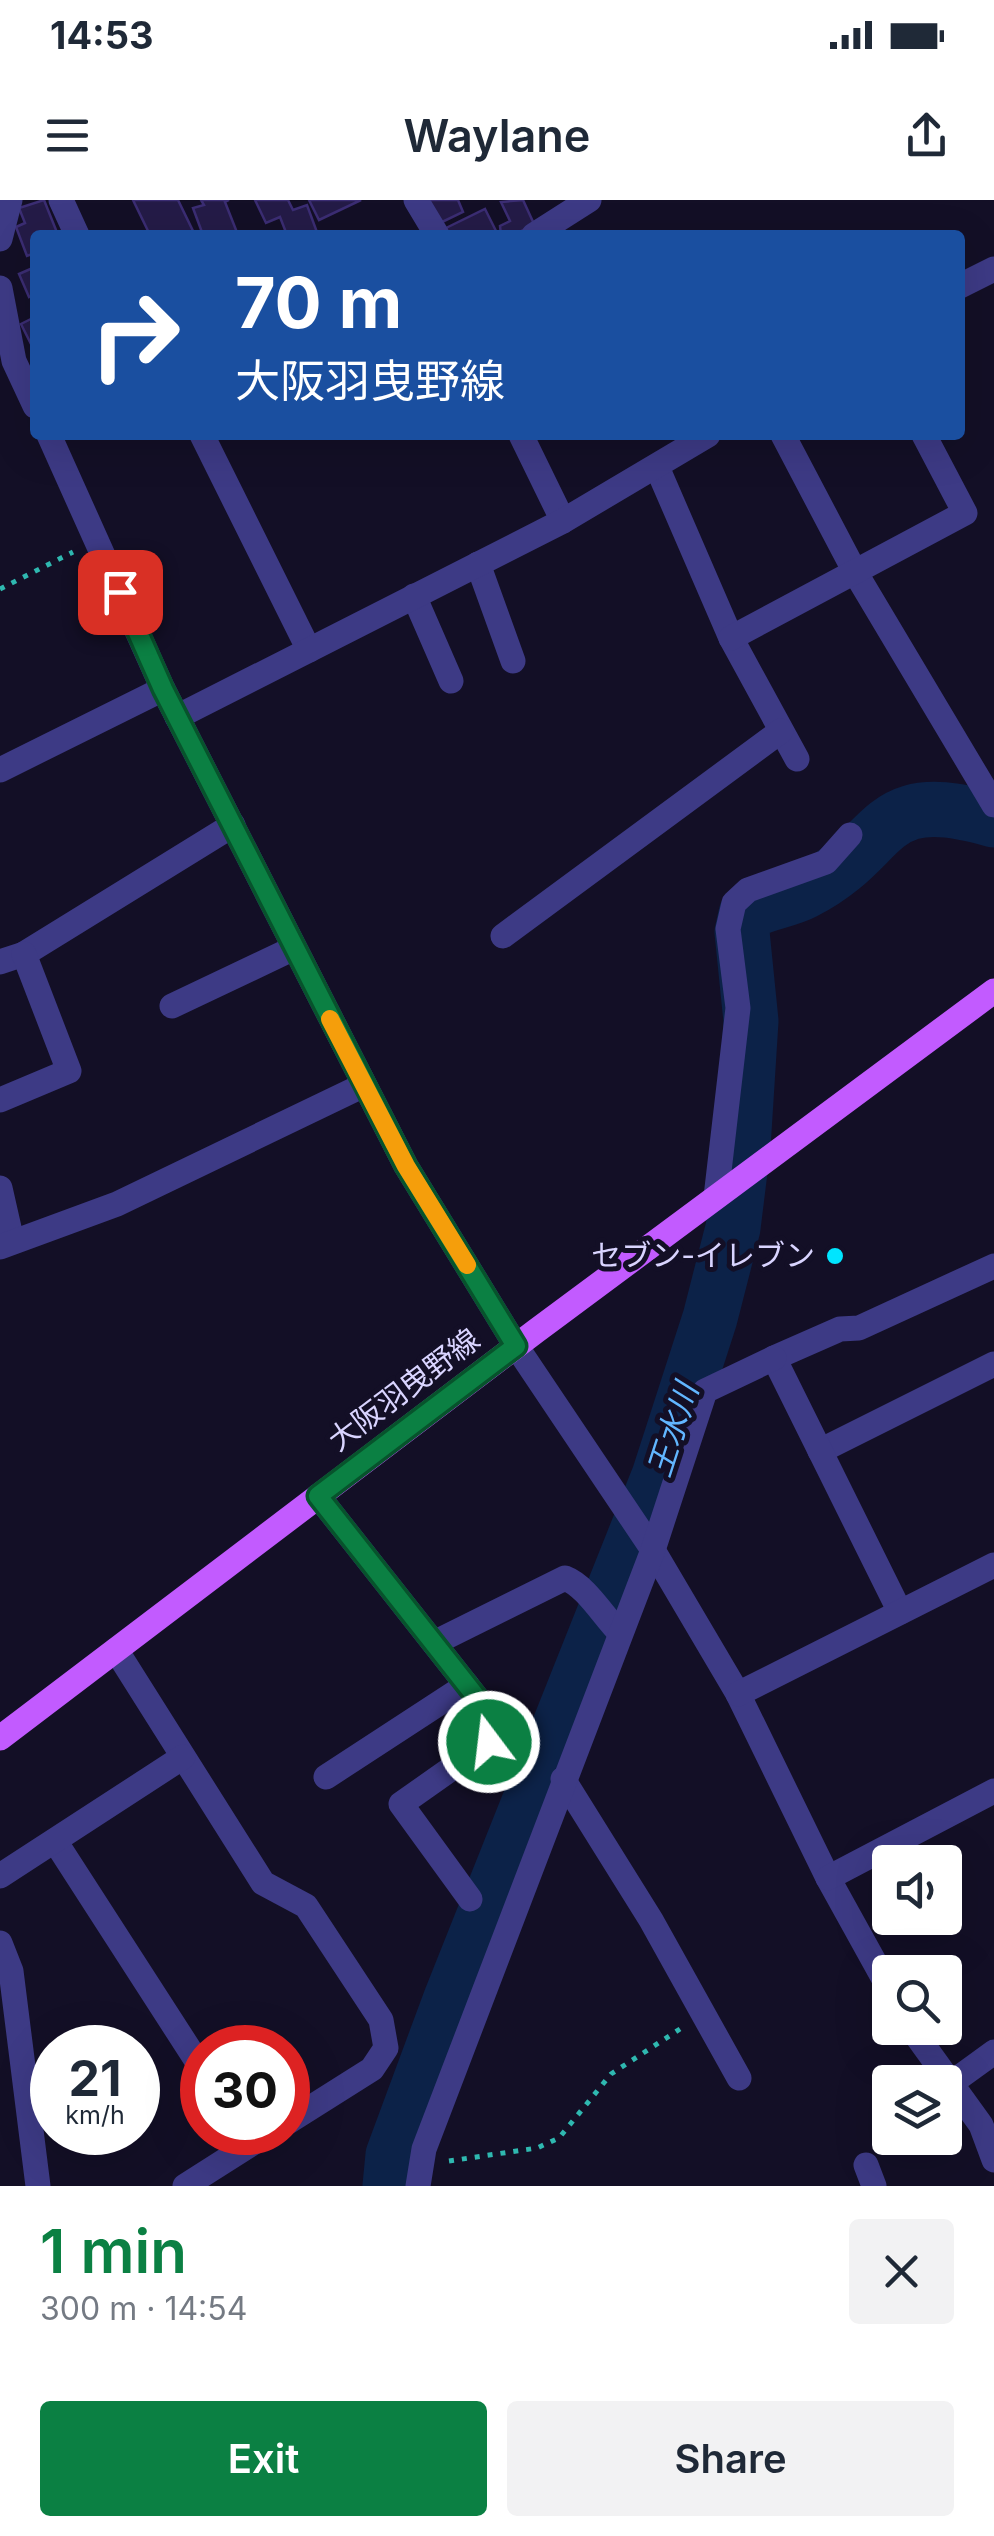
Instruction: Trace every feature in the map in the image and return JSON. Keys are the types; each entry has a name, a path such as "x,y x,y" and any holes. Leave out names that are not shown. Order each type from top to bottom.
{"main road":[{"name":"大阪羽曳野線","path":"0,1738 516,1346 994,991"}],"street":[{"path":"0,239 10,200"},
{"path":"61,200 75,230"},
{"path":"416,200 434,230"},
{"path":"542,230 589,200"},
{"path":"965,284 994,270"},
{"path":"0,288 7,364 30,398"},
{"path":"50,440 163,689 406,1166 516,1346 648,1543 738,1694 828,1878 872,1957"},
{"path":"205,440 310,650"},
{"path":"523,440 563,521"},
{"path":"177,717 563,521 700,440"},
{"path":"786,440 855,572 994,805"},
{"path":"731,638 965,513 927,440"},
{"path":"657,468 731,638 796,759"},
{"path":"478,564 513,661"},
{"path":"414,596 451,681"},
{"path":"0,770 163,689"},
{"path":"503,936 781,731"},
{"path":"0,1100 69,1071 12,958 233,826"},
{"path":"725,1191 738,1008 728,930 734,903 748,890 826,862 850,835"},
{"path":"172,1006 292,948"},
{"path":"0,1188 6,1244 117,1204 364,1085"},
{"path":"420,2176 705,1390 840,1328 860,1328 994,1266"},
{"path":"774,1358 900,1612"},
{"path":"820,1452 994,1364"},
{"path":"318,1496 488,1712 489,1742 401,1804 470,1898"},
{"path":"738,1694 994,1565"},
{"path":"434,1643 564,1578 579,1584 592,1605 620,1633"},
{"path":"116,1650 263,1883 306,1906 381,2020 386,2048 372,2068 310,2108"},
{"path":"326,1777 467,1685"},
{"path":"0,1876 183,1756"},
{"path":"564,1779 739,2078"},
{"path":"828,1878 994,1791"},
{"path":"55,1841 180,2035"},
{"path":"0,1943 11,1971 38,2186"},
{"path":"962,2075 994,2052"},
{"path":"962,2099 981,2124 994,2160"},
{"path":"185,2186 228,2155"}],"path":[{"path":"0,589 98,540"},
{"path":"420,2176 537,2148 559,2138 610,2074 705,2015"}],"building":[{"path":"44,200 56,230 30,230 27,256 16,227 25,223 19,208"},
{"path":"133,200 178,200 193,230 148,230"},
{"path":"201,200 229,200 225,202 236,230 201,230 193,208 204,205"},
{"path":"255,200 288,200 293,210 307,205 316,230 285,230 280,217 266,223"},
{"path":"309,200 361,200 319,220"},
{"path":"429,200 458,200 463,212 440,223"},
{"path":"523,200 534,224 523,230 500,230 500,226 510,221 501,202"},
{"path":"485,209 496,230 447,230"},
{"path":"30,269 29,297 19,274"},
{"path":"30,320 30,342 21,324"}],"waterway":[{"name":"王水川","path":"390,2186 393,2155 450,2001 659,1476 710,1318 733,1228 743,1147 751,1021 742,932 746,914 797,895 833,875 903,815 925,810 954,811 994,820"}],"slow traffic":[{"path":"330,1019 406,1166 467,1265"}],"place":[{"name":"セブン-イレブン","path":"835,1256"}],"route":[{"path":"120,592 163,689 292,948 406,1166 516,1346 318,1496 488,1712 489,1742"}]}
